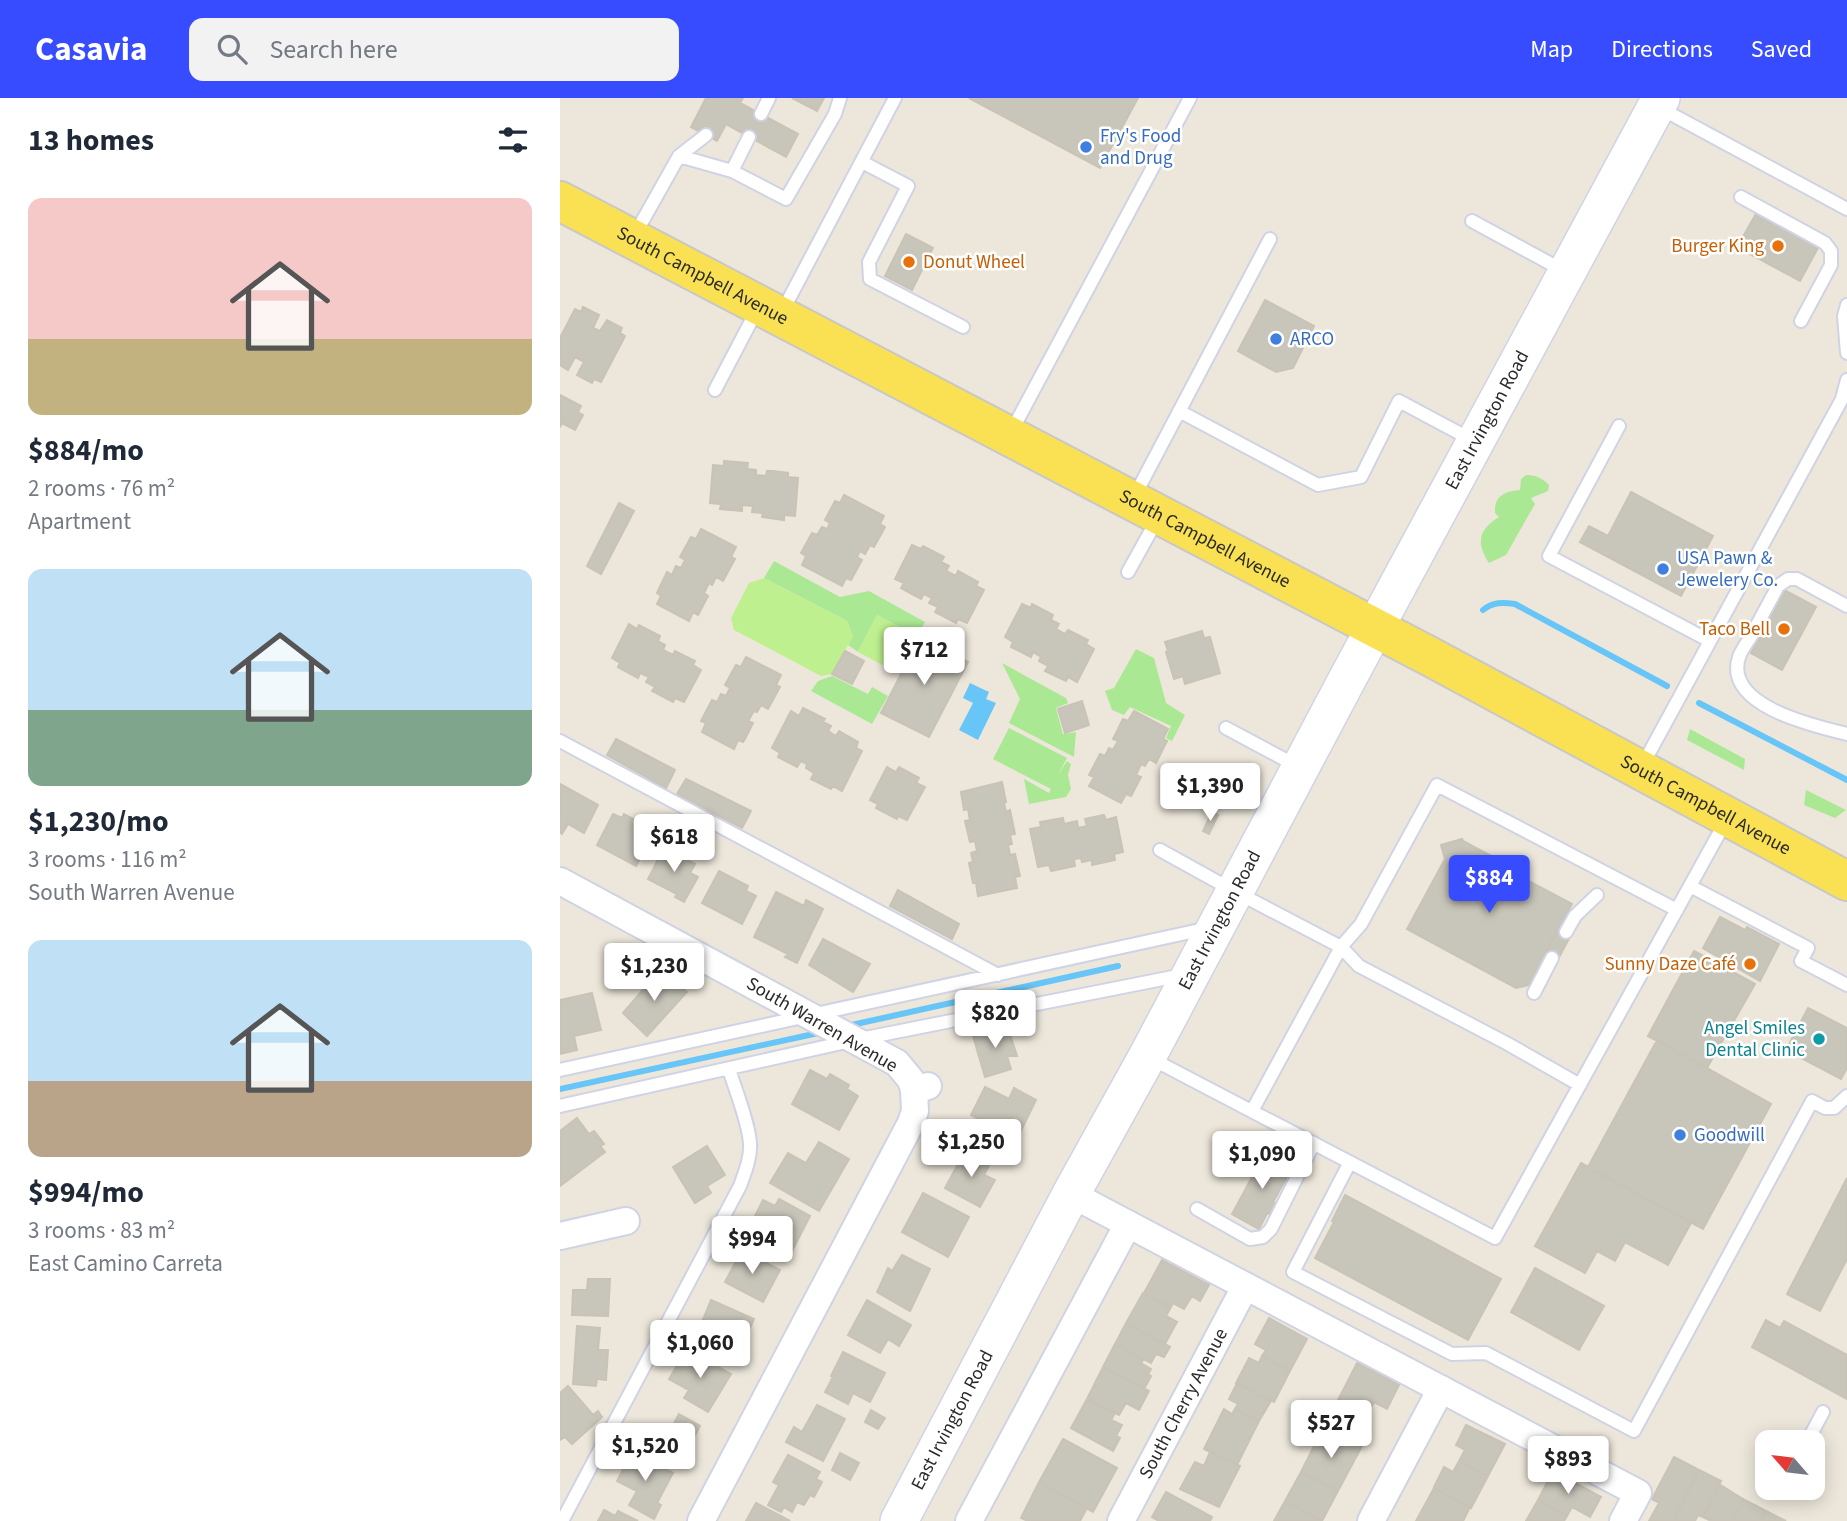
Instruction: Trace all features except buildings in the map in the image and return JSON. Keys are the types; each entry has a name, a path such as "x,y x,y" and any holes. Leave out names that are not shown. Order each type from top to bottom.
{"main road":[{"name":"East Irvington Road","path":"899,1521 1071,1194 1658,102"},
{"name":"South Campbell Avenue","path":"560,201 1376,628 1847,881"}],"street":[{"name":"South Warren Avenue","path":"563,890 811,1016 897,1063 921,1088 911,1123 701,1521"},
{"path":"1071,1194 1638,1493 1623,1521"},
{"path":"560,1236 625,1221"},
{"path":"970,1521 1128,1224"},
{"name":"South Cherry Avenue","path":"1121,1521 1245,1287"},
{"path":"1371,1521 1441,1389"}],"lane":[{"path":"761,114 769,98"},
{"path":"679,156 732,171 786,199 835,114 840,98"},
{"path":"715,390 770,310 862,162 895,98"},
{"path":"1009,436 1190,98"},
{"path":"1658,102 1847,209"},
{"path":"633,239 679,156 706,135"},
{"path":"732,171 749,137"},
{"path":"862,162 908,186 869,262 870,279 963,327"},
{"path":"1741,197 1825,243 1831,251 1831,265 1801,321"},
{"path":"1472,221 1567,273"},
{"path":"1128,572 1146,508 1179,411 1270,239"},
{"path":"1847,305 1844,316 1847,353"},
{"path":"1640,770 1842,399 1847,380"},
{"path":"1179,411 1318,485 1362,477 1399,401 1476,442"},
{"path":"1619,426 1549,556 1710,641"},
{"path":"1847,606 1797,579 1788,579 1778,586 1739,658 1737,673 1743,687 1752,697 1797,721 1847,734"},
{"path":"1226,728 1301,769"},
{"path":"560,741 998,975"},
{"path":"1252,1111 1341,947 1361,923 1437,785 1677,910"},
{"path":"1147,1057 1495,1238 1728,817"},
{"path":"1160,850 1341,947 1359,966 1580,1085"},
{"path":"1690,886 1808,948 1801,961 1847,985"},
{"path":"1566,932 1574,916 1597,895"},
{"path":"560,1070 1216,927"},
{"path":"1534,993 1552,958"},
{"path":"560,1106 855,1040 1190,973"},
{"path":"562,1521 566,1500 740,1186 748,1162 750,1144 729,1069"},
{"path":"1349,1162 1293,1272 1452,1354 1486,1353 1634,1431 1812,1101 1825,1108 1834,1108 1847,1096"},
{"path":"1197,1209 1250,1239 1263,1237 1271,1229 1314,1143"},
{"path":"1813,1430 1823,1412"}],"green space":[{"path":"1526,475 1544,480 1549,485 1548,491 1531,498 1535,504 1506,555 1489,563 1482,549 1483,532 1499,517 1495,513 1496,502 1505,493 1520,490 1521,479"},
{"path":"774,561 840,597 869,591 925,622 897,673 888,668 907,631 877,615 858,652 848,645 853,636 847,621 764,578"},
{"path":"764,578 847,621 853,636 832,674 821,676 734,630 731,618 749,583"},
{"path":"877,615 907,631 888,668 858,652"},
{"path":"1136,649 1154,658 1166,703 1185,715 1172,741 1166,738 1171,726 1130,707 1124,715 1112,710 1105,691 1114,688"},
{"path":"1002,663 1066,698 1068,703 1056,708 1063,734 1076,732 1074,757 1009,723 1020,699"},
{"path":"832,676 868,694 872,687 888,696 872,724 811,691 818,681"},
{"path":"1009,728 1067,758 1058,775 1067,761 1071,764 1068,775 1071,789 1066,797 1029,804 1024,779 1049,793 1051,789 993,759"},
{"path":"1690,729 1745,759 1744,770 1687,740"},
{"path":"1806,790 1846,810 1835,818 1804,805"}],"water":[{"path":"970,683 989,692 986,699 996,703 978,740 959,730 973,703 963,698"}],"waterway":[{"path":"1483,610 1498,603 1515,604 1667,686"},
{"path":"1699,703 1847,780"},
{"path":"847,1026 1118,966"},
{"path":"560,1089 823,1032"}],"place":[{"name":"Fry's Food and Drug","path":"1086,147"},
{"name":"Burger King","path":"1778,246"},
{"name":"Donut Wheel","path":"909,262"},
{"name":"ARCO","path":"1276,339"},
{"name":"USA Pawn & Jewelery Co.","path":"1663,569"},
{"name":"Taco Bell","path":"1784,629"},
{"name":"Sunny Daze Café","path":"1750,964"},
{"name":"Angel Smiles Dental Clinic","path":"1819,1039"},
{"name":"Goodwill","path":"1680,1135"}]}
